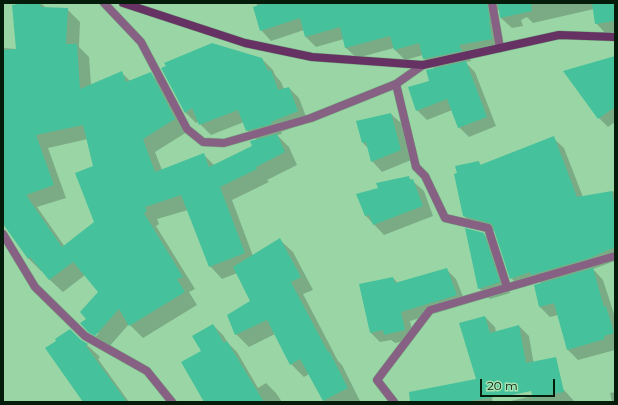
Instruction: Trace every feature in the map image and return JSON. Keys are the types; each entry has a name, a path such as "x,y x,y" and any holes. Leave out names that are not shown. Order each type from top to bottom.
{"main road":[{"path":"123,3 245,43 312,57 423,65 559,35 615,37"}],"street":[{"path":"104,3 141,42 187,130 203,142 224,143 311,118 396,84 423,65"},
{"path":"492,3 500,48"},
{"path":"396,84 416,167 425,176 445,218 488,228 507,288"},
{"path":"3,234 35,287 85,336 147,371 172,402"},
{"path":"394,402 377,380 430,310 615,256"}],"building":[{"path":"40,3 41,7 68,8 66,44 77,44 80,89 122,71 126,82 151,72 175,119 143,139 155,172 204,153 209,167 252,146 250,141 277,134 285,152 256,167 257,169 220,187 245,253 209,267 181,195 145,207 147,211 144,213 183,277 177,279 185,292 129,326 119,309 95,336 88,332 80,323 86,319 80,312 98,292 65,252 73,262 49,280 30,257 28,259 3,224 3,50 16,49 12,5","holes":["83,125 93,166 75,173 94,222 62,247 26,195 54,185 36,135"]},
{"path":"265,3 487,3 492,39 459,45 462,51 423,59 419,43 394,50 390,36 345,48 340,27 305,37 300,18 260,31 253,7"},
{"path":"498,3 531,3 532,11 500,18"},
{"path":"592,3 615,3 615,21 595,24"},
{"path":"212,43 262,58 268,71 271,70 278,90 289,87 298,111 271,122 272,124 246,131 238,110 199,125 192,108 185,113 161,68 166,66 164,63"},
{"path":"615,56 615,107 598,119 563,71"},
{"path":"466,61 487,117 458,128 447,99 416,111 408,87 429,81 426,70"},
{"path":"391,113 401,150 371,162 366,142 362,143 356,121"},
{"path":"554,136 577,197 612,191 615,209 615,247 590,258 531,275 530,272 510,279 492,224 463,216 454,174 457,173 455,166 479,161 480,165"},
{"path":"409,176 410,180 413,179 423,206 373,225 369,215 365,216 356,194 378,188 376,183"},
{"path":"465,228 484,233 500,282 478,289"},
{"path":"280,238 301,277 291,282 348,388 323,401 300,359 290,365 267,320 235,335 227,315 250,301 233,267"},
{"path":"447,268 457,295 401,312 405,330 384,335 383,330 370,333 359,284 393,277 395,283"},
{"path":"593,268 604,307 606,306 614,333 604,336 605,339 567,350 554,303 539,307 534,285"},
{"path":"485,316 490,333 519,325 526,363 556,357 564,392 533,398 531,391 502,397 463,402 410,402 409,392 476,379 459,323"},
{"path":"213,324 224,343 227,341 264,402 204,402 181,362 201,351 192,336"},
{"path":"70,329 81,340 88,344 86,346 127,402 83,402 45,348"}]}
